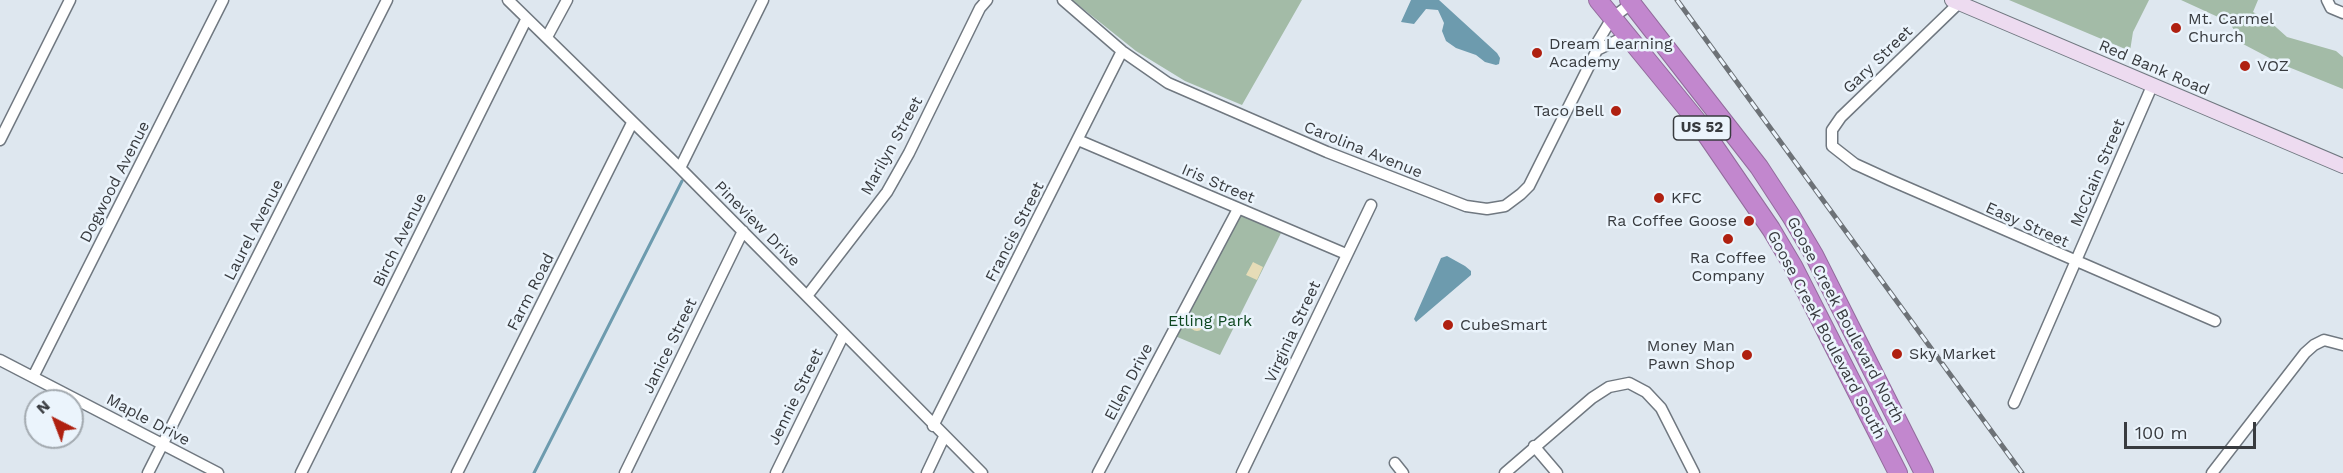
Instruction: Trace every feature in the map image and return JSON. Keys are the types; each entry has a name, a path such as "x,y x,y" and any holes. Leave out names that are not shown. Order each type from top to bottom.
{"highway":[{"name":"Goose Creek Boulevard South","path":"1598,0 1697,121 1772,229 1898,473"},
{"name":"Goose Creek Boulevard North","path":"1630,2 1759,167 1791,216 1814,255 1924,473"}],"main road":[{"name":"Red Bank Road","path":"1955,2 2343,166"}],"street":[{"path":"0,140 70,0"},
{"name":"Dogwood Avenue","path":"33,377 224,0"},
{"name":"Laurel Avenue","path":"148,473 387,0"},
{"name":"Pineview Drive","path":"507,0 680,168 982,473"},
{"path":"547,37 567,0"},
{"path":"680,168 763,0"},
{"name":"Marilyn Street","path":"807,296 887,192 909,153 977,14 987,0"},
{"name":"Carolina Avenue","path":"1063,0 1122,51 1168,83 1300,140 1466,207 1487,209 1505,206 1529,186 1597,50 1597,43 1612,18 1630,2"},
{"path":"2327,0 2331,8 2343,13"},
{"name":"Gary Street","path":"1832,146 1832,130 1841,117 1955,2"},
{"name":"Birch Avenue","path":"301,473 526,20"},
{"path":"1597,50 1618,39 1628,38"},
{"name":"Francis Street","path":"933,426 1122,51"},
{"name":"McClain Street","path":"2014,403 2152,86"},
{"name":"Farm Road","path":"457,473 632,123"},
{"name":"Iris Street","path":"1078,140 1346,254"},
{"name":"Easy Street","path":"1832,146 1864,168 2076,263 2215,321"},
{"name":"Virginia Street","path":"1242,473 1371,205"},
{"name":"Ellen Drive","path":"1098,473 1238,209"},
{"name":"Janice Street","path":"625,473 743,231"},
{"name":"Jennie Street","path":"776,473 843,334"},
{"path":"2212,473 2305,353 2324,340 2343,345"},
{"name":"Maple Drive","path":"0,360 218,473"},
{"path":"1505,473 1592,398 1609,387 1629,383 1646,392 1661,408 1694,473"},
{"path":"927,473 945,437"},
{"path":"1534,446 1557,473"},
{"path":"1395,463 1403,473"}],"green space":[{"path":"1072,0 1302,0 1242,105 1185,81 1136,51"},
{"path":"2009,0 2149,0 2133,32 2130,51"},
{"path":"2181,0 2258,0 2253,12 2268,20 2287,37 2336,51 2343,57 2343,89 2281,64 2243,44 2229,22"},
{"name":"Etling Park","path":"1241,214 1282,231 1220,355 1175,336"}],"sand":[{"path":"1253,262 1263,267 1257,280 1246,275"},
{"path":"1194,317 1200,317 1204,324 1200,331 1194,331 1190,327 1190,321"}],"water":[{"path":"1411,0 1439,0 1497,53 1500,58 1499,64 1485,62 1476,55 1456,48 1446,41 1442,31 1444,23 1438,10 1426,9 1414,24 1401,22"},
{"path":"1447,256 1465,266 1471,271 1471,275 1416,322 1414,319 1441,258"}],"waterway":[{"path":"534,473 682,181"}],"railway":[{"path":"1677,0 2022,473"}],"place":[{"name":"Mt. Carmel Church","path":"2176,28"},
{"name":"Dream Learning Academy","path":"1537,53"},
{"name":"VOZ","path":"2245,66"},
{"name":"Taco Bell","path":"1616,111"},
{"name":"KFC","path":"1659,198"},
{"name":"Ra Coffee Goose","path":"1749,221"},
{"name":"Ra Coffee Company","path":"1728,239"},
{"name":"CubeSmart","path":"1448,325"},
{"name":"Sky Market","path":"1897,354"},
{"name":"Money Man Pawn Shop","path":"1747,355"}]}
